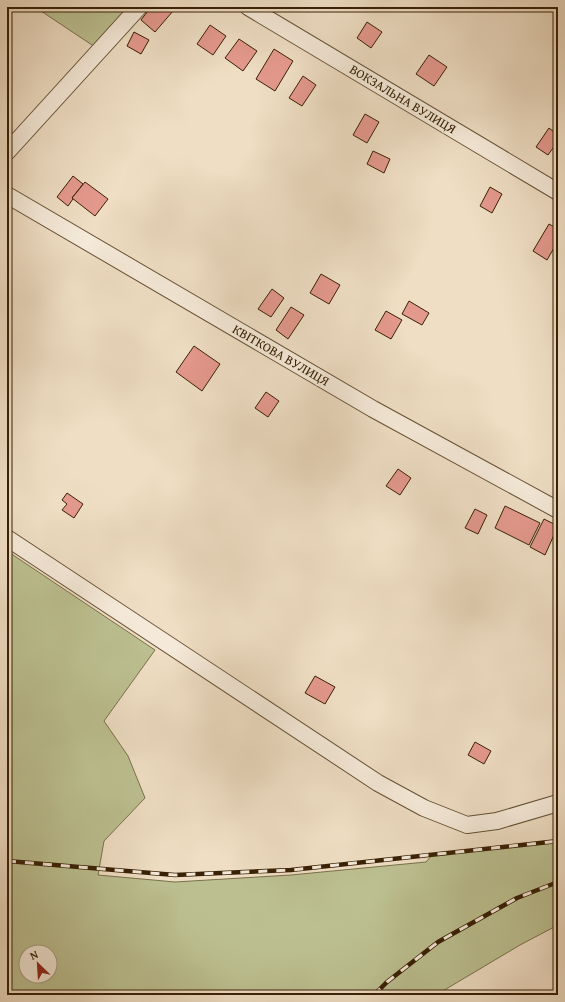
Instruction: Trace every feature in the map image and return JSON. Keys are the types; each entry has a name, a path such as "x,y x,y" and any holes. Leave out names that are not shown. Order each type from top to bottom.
{"street":[{"path":"7,152 139,7"},
{"name":"ВОКЗАЛЬНА ВУЛИЦЯ","path":"248,7 558,192"},
{"name":"КВІТКОВА ВУЛИЦЯ","path":"7,195 373,409 558,510"},
{"path":"7,538 378,783 424,808 467,825 497,821 558,803"}],"green space":[{"path":"35,7 130,7 95,47"},
{"path":"7,551 155,650 104,721 128,756 145,798 104,841 98,875 175,882 291,875 426,862 432,855 558,841 558,925 520,945 436,995 7,995"}],"building":[{"path":"151,7 167,7 173,11 155,32 141,20"},
{"path":"301,7 312,7 309,12"},
{"path":"367,22 382,32 371,48 357,38"},
{"path":"210,25 226,36 213,55 197,44"},
{"path":"134,32 149,40 141,54 127,46"},
{"path":"239,39 257,51 243,71 225,58"},
{"path":"274,49 293,61 275,91 256,79"},
{"path":"429,55 447,67 434,86 416,74"},
{"path":"303,76 316,85 302,106 289,98"},
{"path":"365,114 379,122 367,143 353,135"},
{"path":"549,128 558,135 558,141 548,155 536,147"},
{"path":"373,151 390,159 384,173 367,164"},
{"path":"73,176 83,184 72,198 73,199 68,206 57,197"},
{"path":"85,182 108,199 95,216 72,198"},
{"path":"490,187 502,194 492,213 480,206"},
{"path":"549,224 558,229 558,241 547,260 533,251"},
{"path":"321,274 340,285 329,304 310,293"},
{"path":"272,289 284,298 271,317 258,309"},
{"path":"409,301 429,313 422,325 402,314"},
{"path":"291,307 304,315 288,339 276,330"},
{"path":"386,311 402,320 391,339 375,330"},
{"path":"194,346 220,364 202,391 176,372"},
{"path":"266,392 279,401 268,417 255,408"},
{"path":"398,469 411,478 400,495 386,486"},
{"path":"67,493 83,504 74,518 62,510 67,504 62,500"},
{"path":"505,506 540,523 529,545 495,528"},
{"path":"475,509 487,515 478,534 465,528"},
{"path":"544,519 558,526 545,555 530,547"},
{"path":"315,676 335,687 325,704 305,693"},
{"path":"475,742 491,751 484,764 468,755"}],"railway":[{"path":"7,861 175,875 291,870 558,841"},
{"path":"374,995 387,982 438,942 517,898 558,882"}]}
